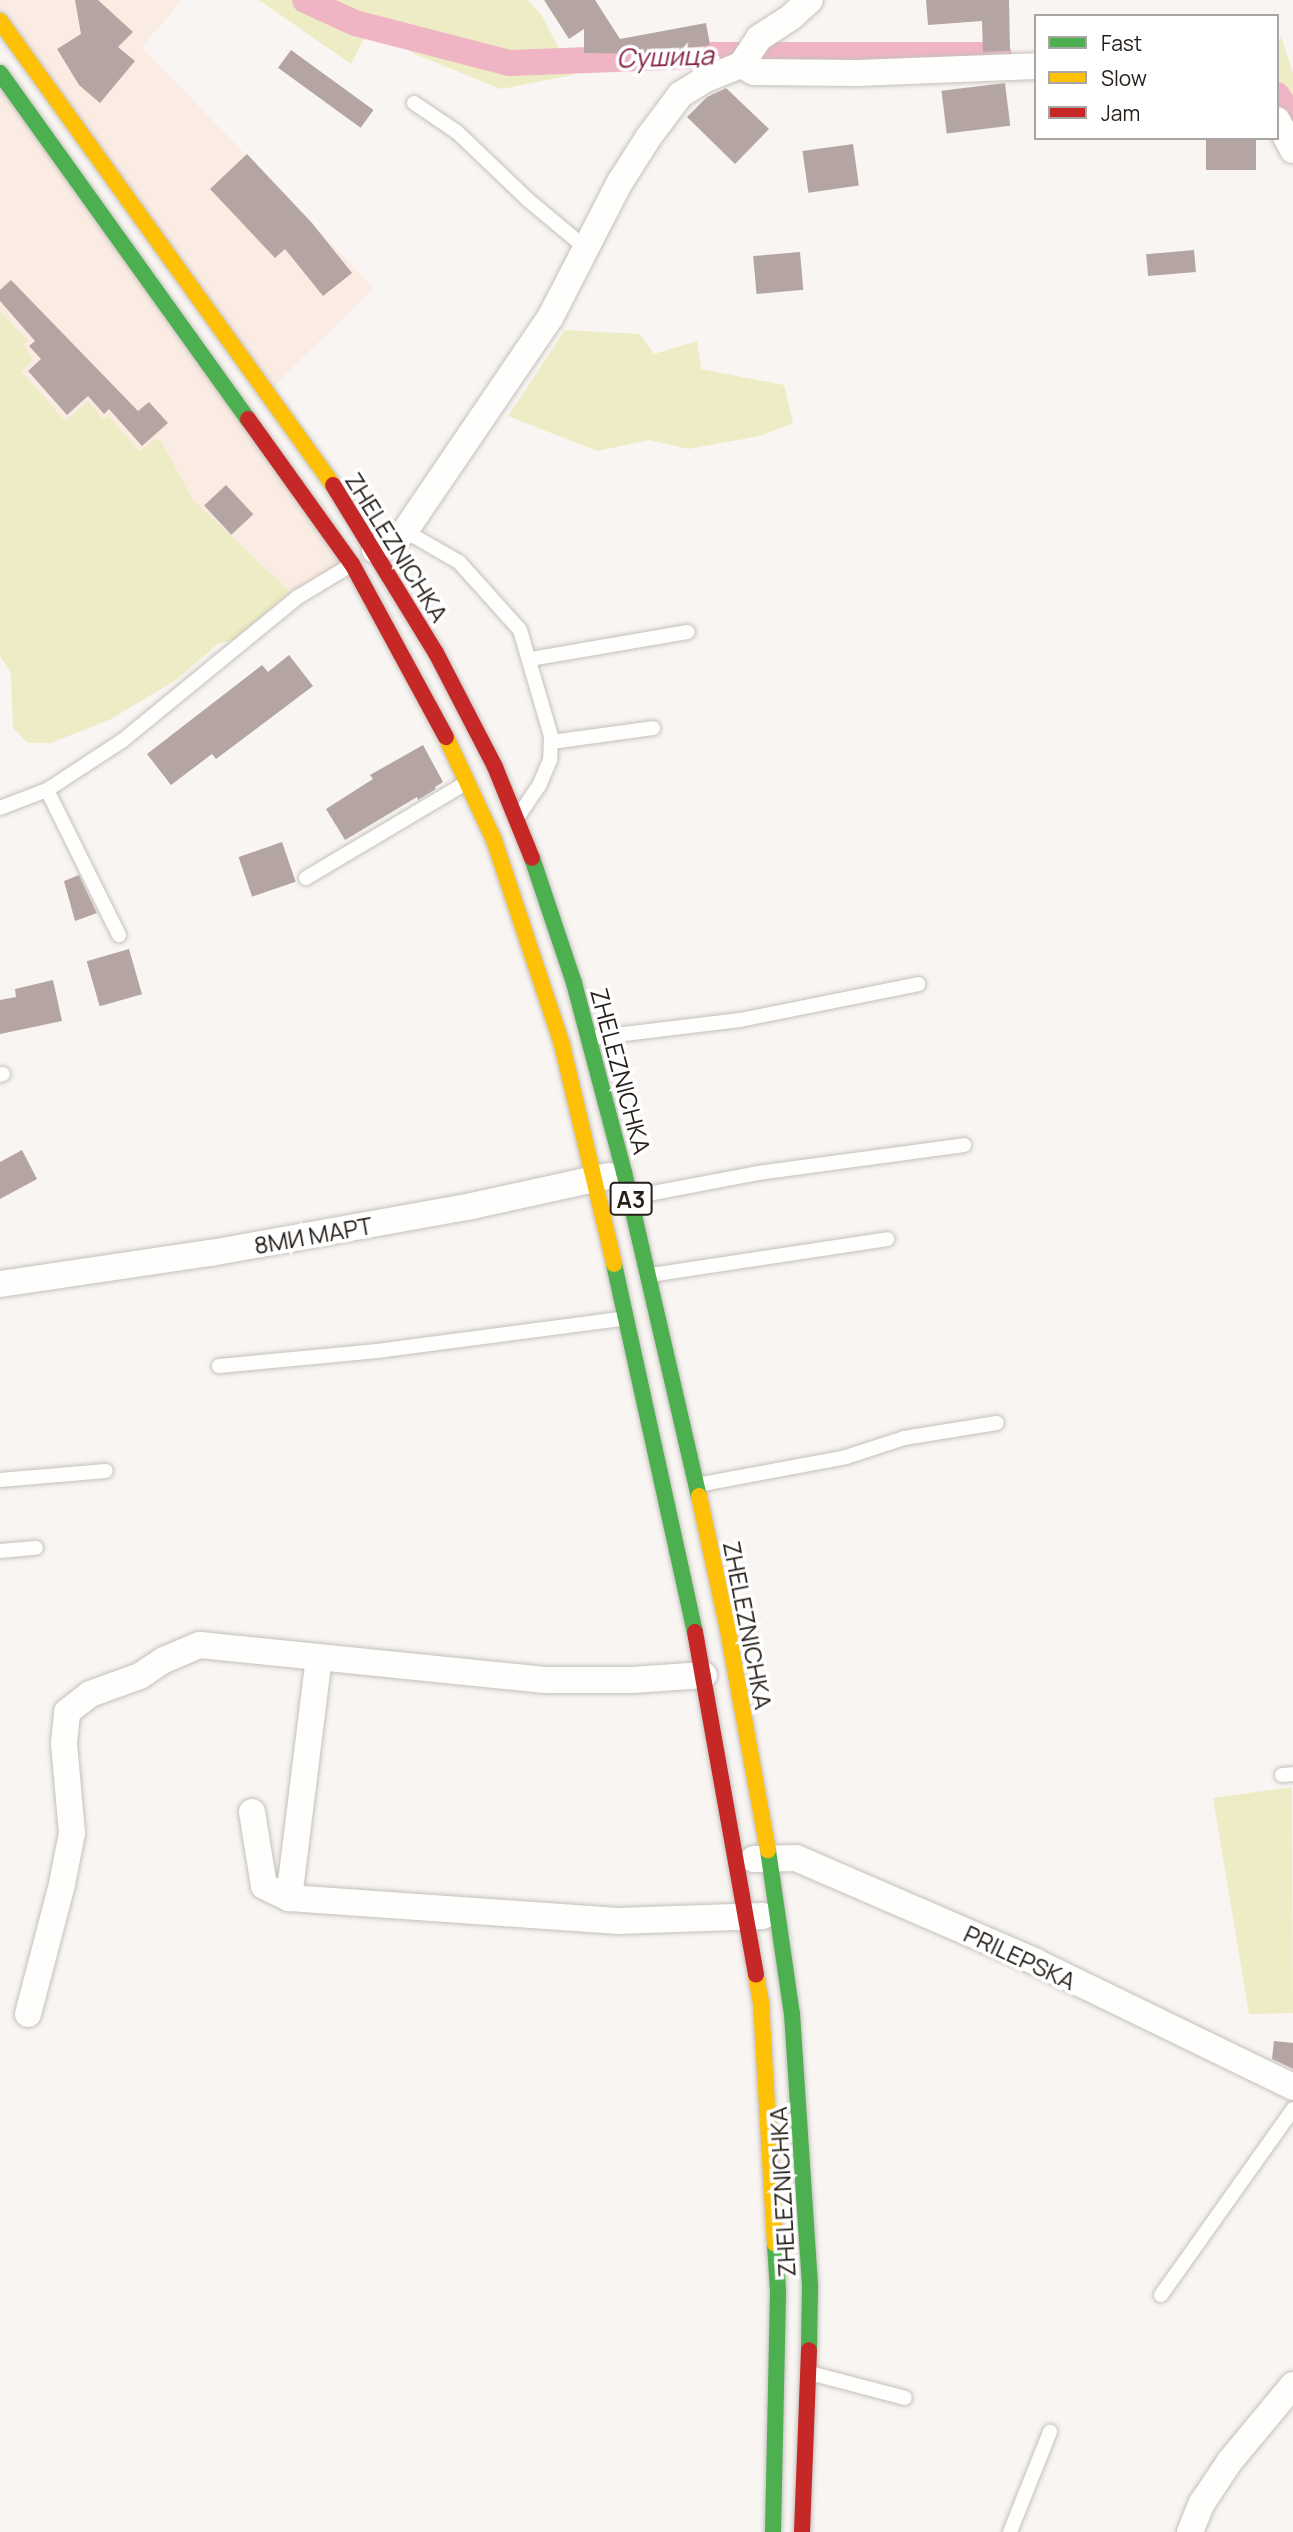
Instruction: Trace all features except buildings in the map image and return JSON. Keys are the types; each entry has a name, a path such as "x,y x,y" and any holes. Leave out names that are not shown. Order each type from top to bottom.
{"main road":[{"name":"ZHELEZNICHKA","path":"0,21 338,492 375,550 436,653 495,767 517,818 547,902 589,1038 648,1275 727,1625 779,1914 793,2014 810,2286 802,2532"},
{"name":"ZHELEZNICHKA","path":"0,73 352,564 444,733 494,840 528,936 562,1045 627,1317 704,1675 761,2002 778,2291 773,2532"},
{"path":"352,564 375,550"}],"street":[{"path":"375,550 405,531 550,318 627,171 680,95 706,79 741,65 759,38 791,17 809,1"},
{"path":"741,65 754,72 857,73 1034,66"},
{"path":"1279,124 1293,150"},
{"name":"8МИ МАРТ","path":"0,1284 211,1253 472,1206 594,1180 627,1184"},
{"path":"28,2014 62,1884 72,1833 64,1743 67,1712 90,1694 140,1676 164,1660 200,1646 547,1680 632,1680 704,1675"},
{"path":"289,1898 319,1658"},
{"path":"252,1812 264,1886 289,1898 618,1921 746,1918 779,1914"},
{"name":"PRILEPSKA","path":"738,1861 769,1857 796,1858 1036,1962 1293,2087"},
{"path":"1190,2532 1202,2502 1230,2461 1293,2385"}],"lane":[{"path":"414,103 457,132 527,199 587,249"},
{"path":"405,531 459,562 520,630 545,709 551,742 550,760 540,785 517,818"},
{"path":"0,808 47,790 122,741 298,597 352,564"},
{"path":"531,659 688,632"},
{"path":"551,742 653,728"},
{"path":"306,878 467,782"},
{"path":"47,790 119,935"},
{"path":"589,1038 740,1020 918,984"},
{"path":"627,1184 758,1174 964,1145"},
{"path":"648,1275 887,1239"},
{"path":"219,1366 402,1348 627,1317"},
{"path":"696,1485 846,1457 904,1438 997,1423"},
{"path":"0,1480 106,1471"},
{"path":"0,1551 36,1548"},
{"path":"1161,2295 1293,2109"},
{"path":"809,2373 905,2398"},
{"path":"1010,2532 1050,2432"}],"shaded area":[{"path":"0,0 182,0 142,47 374,288 267,393 0,21"},
{"path":"259,0 528,0 542,16 573,75 501,89 415,54 370,27 351,64"},
{"path":"1281,36 1293,74 1293,156 1279,126"},
{"path":"0,73 352,564 298,597 0,412"},
{"path":"0,311 28,341 23,345 33,360 21,371 65,421 88,401 103,419 109,416 139,451 156,439 161,441 193,500 290,592 234,640 219,643 176,680 111,719 51,743 28,743 13,728 11,673 0,656"},
{"path":"565,330 640,334 654,354 697,341 701,369 784,385 793,423 760,436 688,449 649,440 597,451 508,416"},
{"path":"1292,1787 1293,2013 1249,2014 1213,1798"}],"waterway":[{"name":"Сушица","path":"305,0 355,23 510,63 714,55 999,55"},
{"name":"Сушица","path":"1279,98 1293,119"}],"traffic: fast":[{"path":"0,73 248,419"},
{"path":"532,858 574,983 624,1172 699,1496"},
{"path":"614,1264 695,1632"},
{"path":"768,1850 792,2014 810,2286 809,2350"},
{"path":"773,2532 778,2291 775,2244"}],"traffic: slow":[{"path":"0,21 333,485"},
{"path":"446,737 494,840 562,1045 614,1264"},
{"path":"699,1496 727,1625 768,1850"},
{"path":"756,1975 761,2002 775,2244"}],"traffic: jam":[{"path":"248,419 352,564 446,737"},
{"path":"333,485 436,653 495,767 532,858"},
{"path":"695,1632 756,1975"},
{"path":"802,2532 809,2350"}]}
